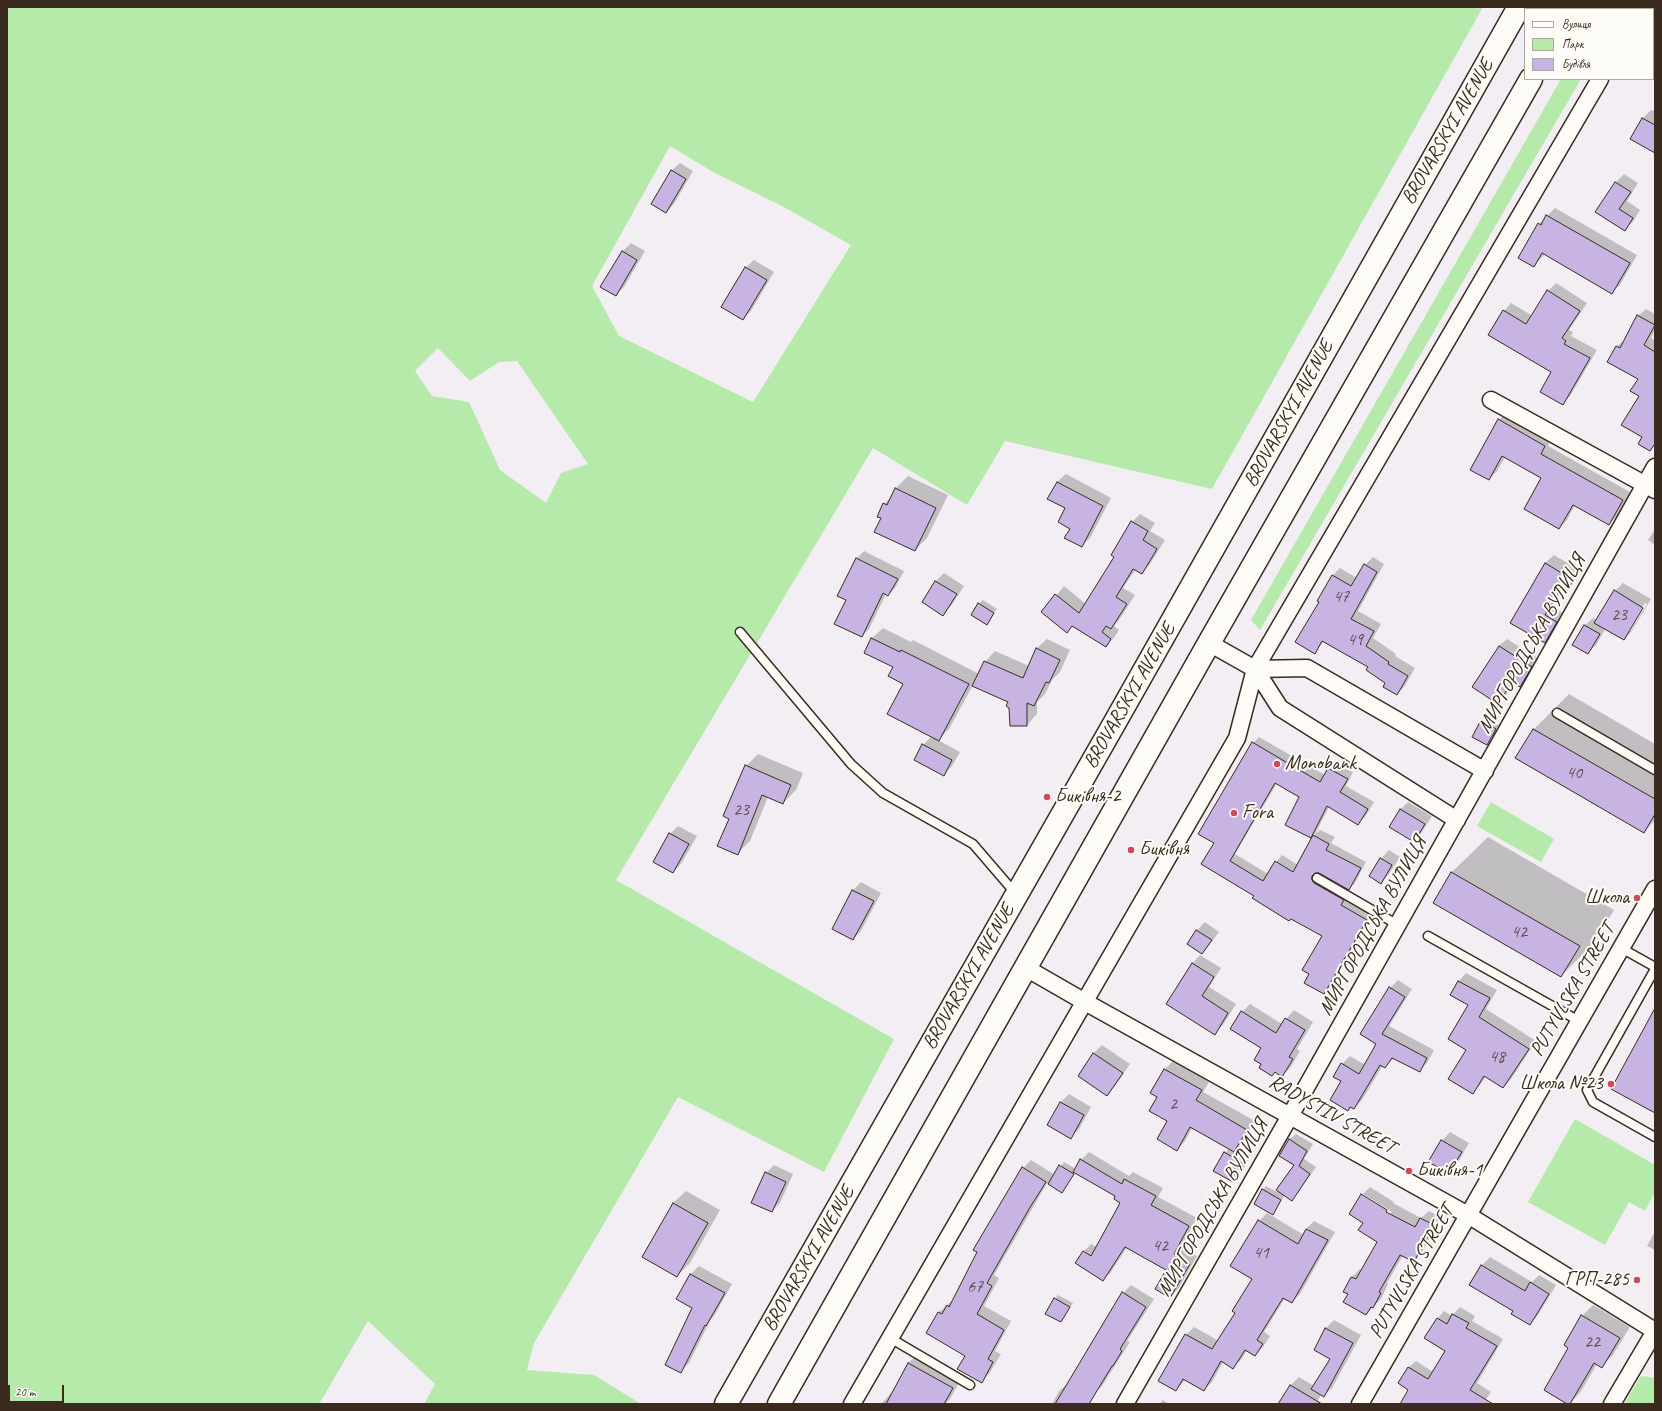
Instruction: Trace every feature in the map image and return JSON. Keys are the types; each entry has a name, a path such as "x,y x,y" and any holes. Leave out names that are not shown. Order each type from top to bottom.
{"highway":[{"name":"BROVARSKYI AVENUE","path":"726,1404 1519,7"},
{"path":"779,1404 1530,80"}],"street":[{"path":"852,1404 1237,738 1255,669 1599,80"},
{"path":"1491,400 1650,488"},
{"name":"МИРГОРОДСЬКА ВУЛИЦЯ","path":"1125,1404 1485,771 1650,488 1655,467"},
{"path":"1210,643 1255,669 1280,708 1457,820"},
{"path":"1255,669 1306,668 1485,771"},
{"name":"PUTYVLSKA STREET","path":"1360,1404 1655,889"},
{"name":"RADYSTIV STREET","path":"1026,968 1468,1215 1655,1331"},
{"path":"1612,1404 1655,1331"}],"lane":[{"path":"740,632 851,764 882,793 973,844 1016,894"},
{"path":"1557,713 1655,770"},
{"path":"1317,878 1398,926"},
{"path":"1428,936 1579,1022"},
{"path":"1621,948 1655,968 1587,1090 1593,1102 1655,1137"},
{"path":"890,1338 970,1385"}],"green space":[{"path":"7,7 1483,7 1212,489 1005,441 967,505 873,448 616,880 894,1039 824,1172 678,1097 534,1343 527,1370 594,1375 641,1404 424,1404 435,1384 368,1321 319,1404 7,1404","holes":["670,146 713,172 784,207 851,245 753,402 619,336 592,286","438,348 470,381 499,362 517,361 588,464 561,473 546,503 500,470 469,402 432,396 415,371"]},
{"path":"1560,80 1580,80 1260,630 1251,620"},
{"path":"1491,802 1554,839 1541,862 1477,826"},
{"path":"1575,1119 1655,1165 1655,1192 1645,1211 1629,1202 1605,1245 1528,1202"},
{"path":"1641,1376 1655,1378 1655,1404 1624,1404"}],"building":[{"path":"1642,118 1655,125 1655,153 1630,139"},
{"path":"671,170 686,179 666,213 651,204"},
{"path":"1615,182 1631,192 1619,209 1633,218 1625,231 1595,212"},
{"path":"1546,215 1630,263 1612,294 1542,253 1534,267 1518,258 1538,223 1541,225"},
{"path":"622,251 637,260 616,296 600,287"},
{"path":"745,267 767,280 743,320 721,307"},
{"path":"1547,290 1580,311 1562,338 1566,341 1564,344 1590,358 1563,405 1540,392 1551,372 1488,335 1503,310 1526,324"},
{"path":"1637,315 1655,325 1644,345 1655,352 1655,446 1654,445 1650,451 1638,444 1642,437 1621,425 1639,396 1630,391 1638,379 1607,362 1616,346 1620,348"},
{"path":"1498,419 1545,446 1541,454 1623,500 1609,525 1573,505 1559,529 1524,509 1541,478 1502,456 1489,480 1470,470"},
{"path":"1057,482 1103,506 1082,547 1064,538 1070,529 1058,522 1065,508 1047,499"},
{"path":"895,488 936,508 915,551 874,532 881,518 877,517 883,503 887,505"},
{"path":"1131,521 1148,531 1143,540 1157,549 1142,574 1133,569 1116,597 1127,604 1111,629 1106,626 1102,632 1111,639 1106,647 1072,626 1067,633 1041,612 1055,594 1079,613 1114,557 1111,555"},
{"path":"856,558 898,579 888,596 883,593 862,637 834,624 846,600 837,596"},
{"path":"1545,563 1573,580 1566,593 1560,590 1545,615 1557,622 1545,643 1510,623"},
{"path":"1364,564 1377,572 1351,619 1374,631 1366,646 1389,662 1388,664 1408,676 1397,695 1383,687 1385,683 1366,670 1368,667 1322,641 1315,654 1295,642 1319,602 1317,601 1332,575 1351,586"},
{"path":"935,581 957,594 943,616 922,602"},
{"path":"1614,590 1643,608 1624,640 1594,623"},
{"path":"978,603 994,613 987,625 971,615"},
{"path":"1584,625 1600,634 1588,654 1572,645"},
{"path":"871,638 900,652 901,650 969,684 939,741 887,714 903,684 888,676 893,667 864,653"},
{"path":"1499,646 1532,667 1520,687 1512,682 1498,704 1472,687"},
{"path":"1036,648 1060,660 1049,683 1046,682 1034,706 1027,703 1027,726 1010,726 1009,708 1006,706 1008,702 972,686 984,661 1023,678"},
{"path":"1481,720 1496,729 1487,745 1472,737"},
{"path":"1533,729 1655,799 1655,814 1644,833 1515,758"},
{"path":"1252,742 1320,782 1328,768 1348,779 1340,792 1368,809 1358,825 1327,806 1311,838 1285,825 1299,797 1275,783 1230,861 1263,881 1275,861 1293,872 1313,835 1329,844 1326,850 1361,868 1349,890 1319,873 1315,873 1312,876 1314,883 1344,900 1341,905 1367,920 1324,994 1304,983 1309,974 1302,970 1322,936 1291,919 1289,921 1252,898 1254,896 1201,864 1214,843 1198,834"},
{"path":"922,744 952,760 944,776 914,760"},
{"path":"745,765 791,785 783,804 762,795 738,855 717,846 729,819 723,816"},
{"path":"1400,809 1425,824 1414,842 1389,827"},
{"path":"669,833 689,844 673,873 653,862"},
{"path":"1380,858 1392,865 1381,884 1369,876"},
{"path":"1451,872 1580,946 1561,977 1433,903"},
{"path":"852,890 874,901 853,940 832,929"},
{"path":"1196,930 1212,940 1202,954 1187,944"},
{"path":"1192,963 1214,977 1202,996 1228,1013 1215,1035 1166,1004"},
{"path":"1458,981 1490,998 1479,1017 1529,1049 1503,1088 1484,1076 1473,1094 1448,1079 1466,1050 1448,1039 1468,1005 1450,995"},
{"path":"1389,987 1405,997 1382,1034 1427,1058 1420,1072 1392,1058 1385,1068 1380,1065 1354,1109 1350,1107 1348,1111 1330,1100 1341,1081 1333,1077 1341,1063 1359,1074 1376,1044 1360,1034"},
{"path":"1655,1008 1655,1113 1611,1089"},
{"path":"1241,1011 1276,1033 1285,1018 1305,1030 1289,1057 1293,1059 1282,1077 1275,1072 1272,1076 1259,1068 1261,1064 1254,1060 1261,1048 1230,1029"},
{"path":"1093,1053 1123,1073 1107,1096 1078,1076"},
{"path":"1164,1069 1202,1090 1196,1100 1247,1130 1234,1152 1190,1127 1177,1151 1157,1139 1167,1121 1149,1111 1157,1097 1150,1093"},
{"path":"1060,1102 1084,1115 1071,1139 1047,1125"},
{"path":"1289,1139 1307,1151 1299,1166 1310,1174 1292,1201 1276,1190 1294,1165 1279,1156"},
{"path":"1441,1140 1462,1152 1449,1173 1428,1162"},
{"path":"1224,1152 1244,1164 1233,1182 1213,1171"},
{"path":"1080,1159 1122,1184 1124,1179 1156,1196 1151,1205 1189,1226 1174,1254 1190,1264 1170,1298 1155,1289 1166,1270 1125,1247 1103,1281 1075,1263 1083,1251 1091,1256 1120,1203 1114,1199 1115,1196 1073,1172"},
{"path":"1059,1165 1074,1174 1062,1193 1048,1184"},
{"path":"1022,1167 1046,1182 987,1283 992,1286 977,1314 1004,1330 988,1359 993,1362 982,1383 957,1369 965,1356 926,1333 938,1312 942,1314 947,1305 949,1307 977,1252 973,1250"},
{"path":"765,1172 786,1182 772,1212 751,1203"},
{"path":"1262,1189 1281,1200 1273,1215 1254,1204"},
{"path":"1361,1194 1387,1210 1386,1212 1415,1227 1420,1218 1434,1225 1414,1262 1400,1255 1379,1292 1381,1293 1373,1308 1371,1307 1366,1315 1343,1302 1348,1294 1343,1292 1351,1277 1356,1279 1377,1242 1358,1230 1363,1223 1349,1214"},
{"path":"673,1203 708,1223 677,1277 642,1257"},
{"path":"1258,1220 1298,1244 1306,1229 1328,1240 1292,1303 1283,1298 1257,1340 1263,1344 1255,1356 1245,1350 1233,1369 1221,1361 1204,1391 1183,1379 1176,1391 1158,1381 1185,1334 1212,1349 1235,1313 1232,1311 1252,1279 1230,1266"},
{"path":"1481,1265 1525,1291 1530,1282 1549,1294 1530,1325 1511,1314 1513,1311 1469,1285"},
{"path":"690,1274 725,1293 706,1326 705,1325 681,1373 665,1365 692,1308 676,1299"},
{"path":"1122,1292 1146,1307 1120,1349 1122,1351 1089,1404 1055,1404"},
{"path":"1054,1298 1070,1307 1061,1322 1045,1314"},
{"path":"1452,1314 1469,1323 1466,1328 1497,1346 1470,1390 1493,1404 1400,1404 1408,1390 1398,1383 1408,1367 1428,1379 1445,1351 1424,1338 1437,1318 1447,1324"},
{"path":"1581,1315 1620,1338 1602,1368 1594,1363 1570,1404 1567,1404 1544,1390 1568,1348 1564,1345"},
{"path":"1325,1328 1353,1343 1324,1397 1311,1389 1330,1359 1314,1350"},
{"path":"908,1363 953,1388 944,1404 886,1404"},
{"path":"1290,1385 1322,1404 1278,1404"}],"place":[{"name":"Monobank","path":"1277,764"},
{"name":"Бикiвня-2","path":"1047,797"},
{"name":"Fora","path":"1234,813"},
{"name":"Бикiвня","path":"1131,850"},
{"name":"Школа","path":"1637,898"},
{"name":"Школа №23","path":"1611,1084"},
{"name":"Бикiвня-1","path":"1409,1171"},
{"name":"ГРП-285","path":"1637,1280"}]}
